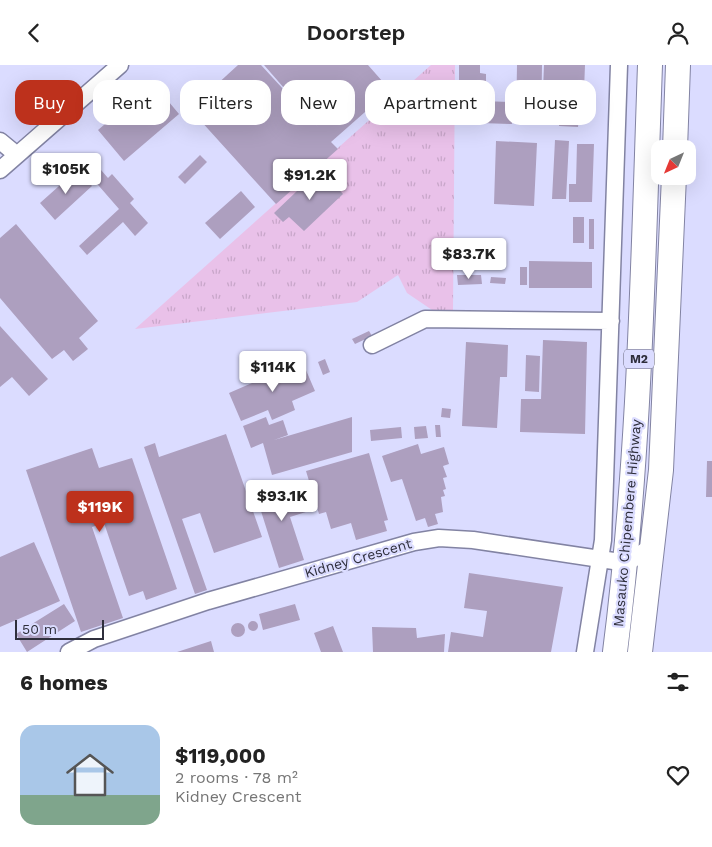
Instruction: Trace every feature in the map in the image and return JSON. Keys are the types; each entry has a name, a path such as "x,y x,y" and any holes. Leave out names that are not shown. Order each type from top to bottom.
{"highway":[{"name":"Masauko Chipembere Highway","path":"615,652 627,563 635,462 650,65"},
{"path":"675,140 678,65"},
{"name":"Masauko Chipembere Highway","path":"640,652 654,545 661,470 674,185"}],"street":[{"path":"0,169 120,65"},
{"path":"585,652 602,540 619,65"},
{"path":"0,141 17,155"},
{"path":"372,345 425,319 611,321"},
{"name":"Kidney Crescent","path":"69,652 94,639 208,601 414,542 439,538 473,540 627,563"},
{"path":"627,563 654,545"}],"green space":[{"path":"431,65 455,65 455,80 414,80"},
{"path":"365,124 455,125 453,310 435,312 407,293 398,275 357,302 135,329"}],"building":[{"path":"238,65 261,65 281,87 281,125 316,125 318,127 316,125 350,125 331,142 338,149 276,204 204,125 271,125 271,80 222,80"},
{"path":"264,65 368,65 381,80 365,80 365,112 355,121 355,80 281,80 281,85"},
{"path":"459,65 480,65 480,73 486,74 486,80 459,80"},
{"path":"517,65 542,65 542,80 517,80"},
{"path":"544,65 585,65 584,80 543,80"},
{"path":"495,101 505,102 505,124 495,123"},
{"path":"170,103 179,114 170,122"},
{"path":"104,125 166,125 124,161 98,130"},
{"path":"559,125 578,125 578,127"},
{"path":"555,140 569,141 566,199 552,199"},
{"path":"496,141 537,143 534,206 494,204"},
{"path":"577,144 594,144 592,202 569,202 569,184 576,184"},
{"path":"200,155 207,162 185,184 178,177"},
{"path":"320,169 343,194 304,231 289,217 283,222 274,213"},
{"path":"77,170 92,186 55,220 40,203"},
{"path":"101,170 108,178 112,174 134,199 130,203 148,223 135,236 123,222 87,255 79,246 119,209 92,178"},
{"path":"241,191 255,207 220,239 205,223"},
{"path":"573,217 584,217 584,243 573,243"},
{"path":"589,219 594,219 594,249 589,249"},
{"path":"16,224 98,321 79,338 88,349 73,361 64,350 52,359 0,298 0,238"},
{"path":"529,261 592,262 592,288 529,288"},
{"path":"520,267 527,267 527,285 520,285"},
{"path":"457,275 481,275 482,284 458,285"},
{"path":"491,277 506,278 505,284 490,283"},
{"path":"0,326 48,379 29,396 12,377 0,387"},
{"path":"369,331 372,336 355,344 352,339"},
{"path":"543,340 587,342 585,434 520,432 521,399 541,399"},
{"path":"466,342 508,345 507,377 500,377 497,428 462,426"},
{"path":"526,355 540,356 539,392 525,391"},
{"path":"325,359 330,372 323,375 318,362"},
{"path":"302,361 315,391 292,401 295,410 272,420 268,410 241,421 229,393"},
{"path":"442,408 451,409 450,418 441,417"},
{"path":"266,417 269,425 283,420 288,435 274,440 352,417 352,452 272,475 263,443 251,448 243,426"},
{"path":"435,425 440,425 441,437 436,437"},
{"path":"426,426 428,438 415,439 414,427"},
{"path":"401,427 402,438 371,441 370,430"},
{"path":"226,434 262,537 214,553 200,513 182,519 207,590 195,594 144,447 155,443 159,457"},
{"path":"418,444 421,454 444,447 449,464 443,466 447,477 443,478 446,489 443,490 445,496 441,497 443,512 435,514 438,524 428,527 425,518 416,521 402,479 391,482 382,456"},
{"path":"92,448 99,468 132,458 177,589 146,600 143,591 129,596 104,523 92,527 123,618 81,632 26,470"},
{"path":"369,453 388,520 384,521 387,531 356,540 351,523 331,529 326,512 319,514 306,471"},
{"path":"707,461 712,461 712,497 706,497"},
{"path":"278,482 284,498 303,492 309,511 290,517 304,560 279,568 254,489"},
{"path":"34,542 60,601 0,627 0,557"},
{"path":"469,573 563,587 551,652 448,652 451,632 483,637 487,611 464,608"},
{"path":"64,604 75,621 27,652 16,634"},
{"path":"295,604 300,620 263,630 259,614"},
{"path":"253,621 258,626 253,631 248,626"},
{"path":"235,623 241,623 245,630 241,637 235,637 231,633 231,627"},
{"path":"333,626 343,652 321,652 314,633"},
{"path":"372,627 416,628 417,638 445,634 444,652 373,652"},
{"path":"211,641 214,652 177,652"}]}
